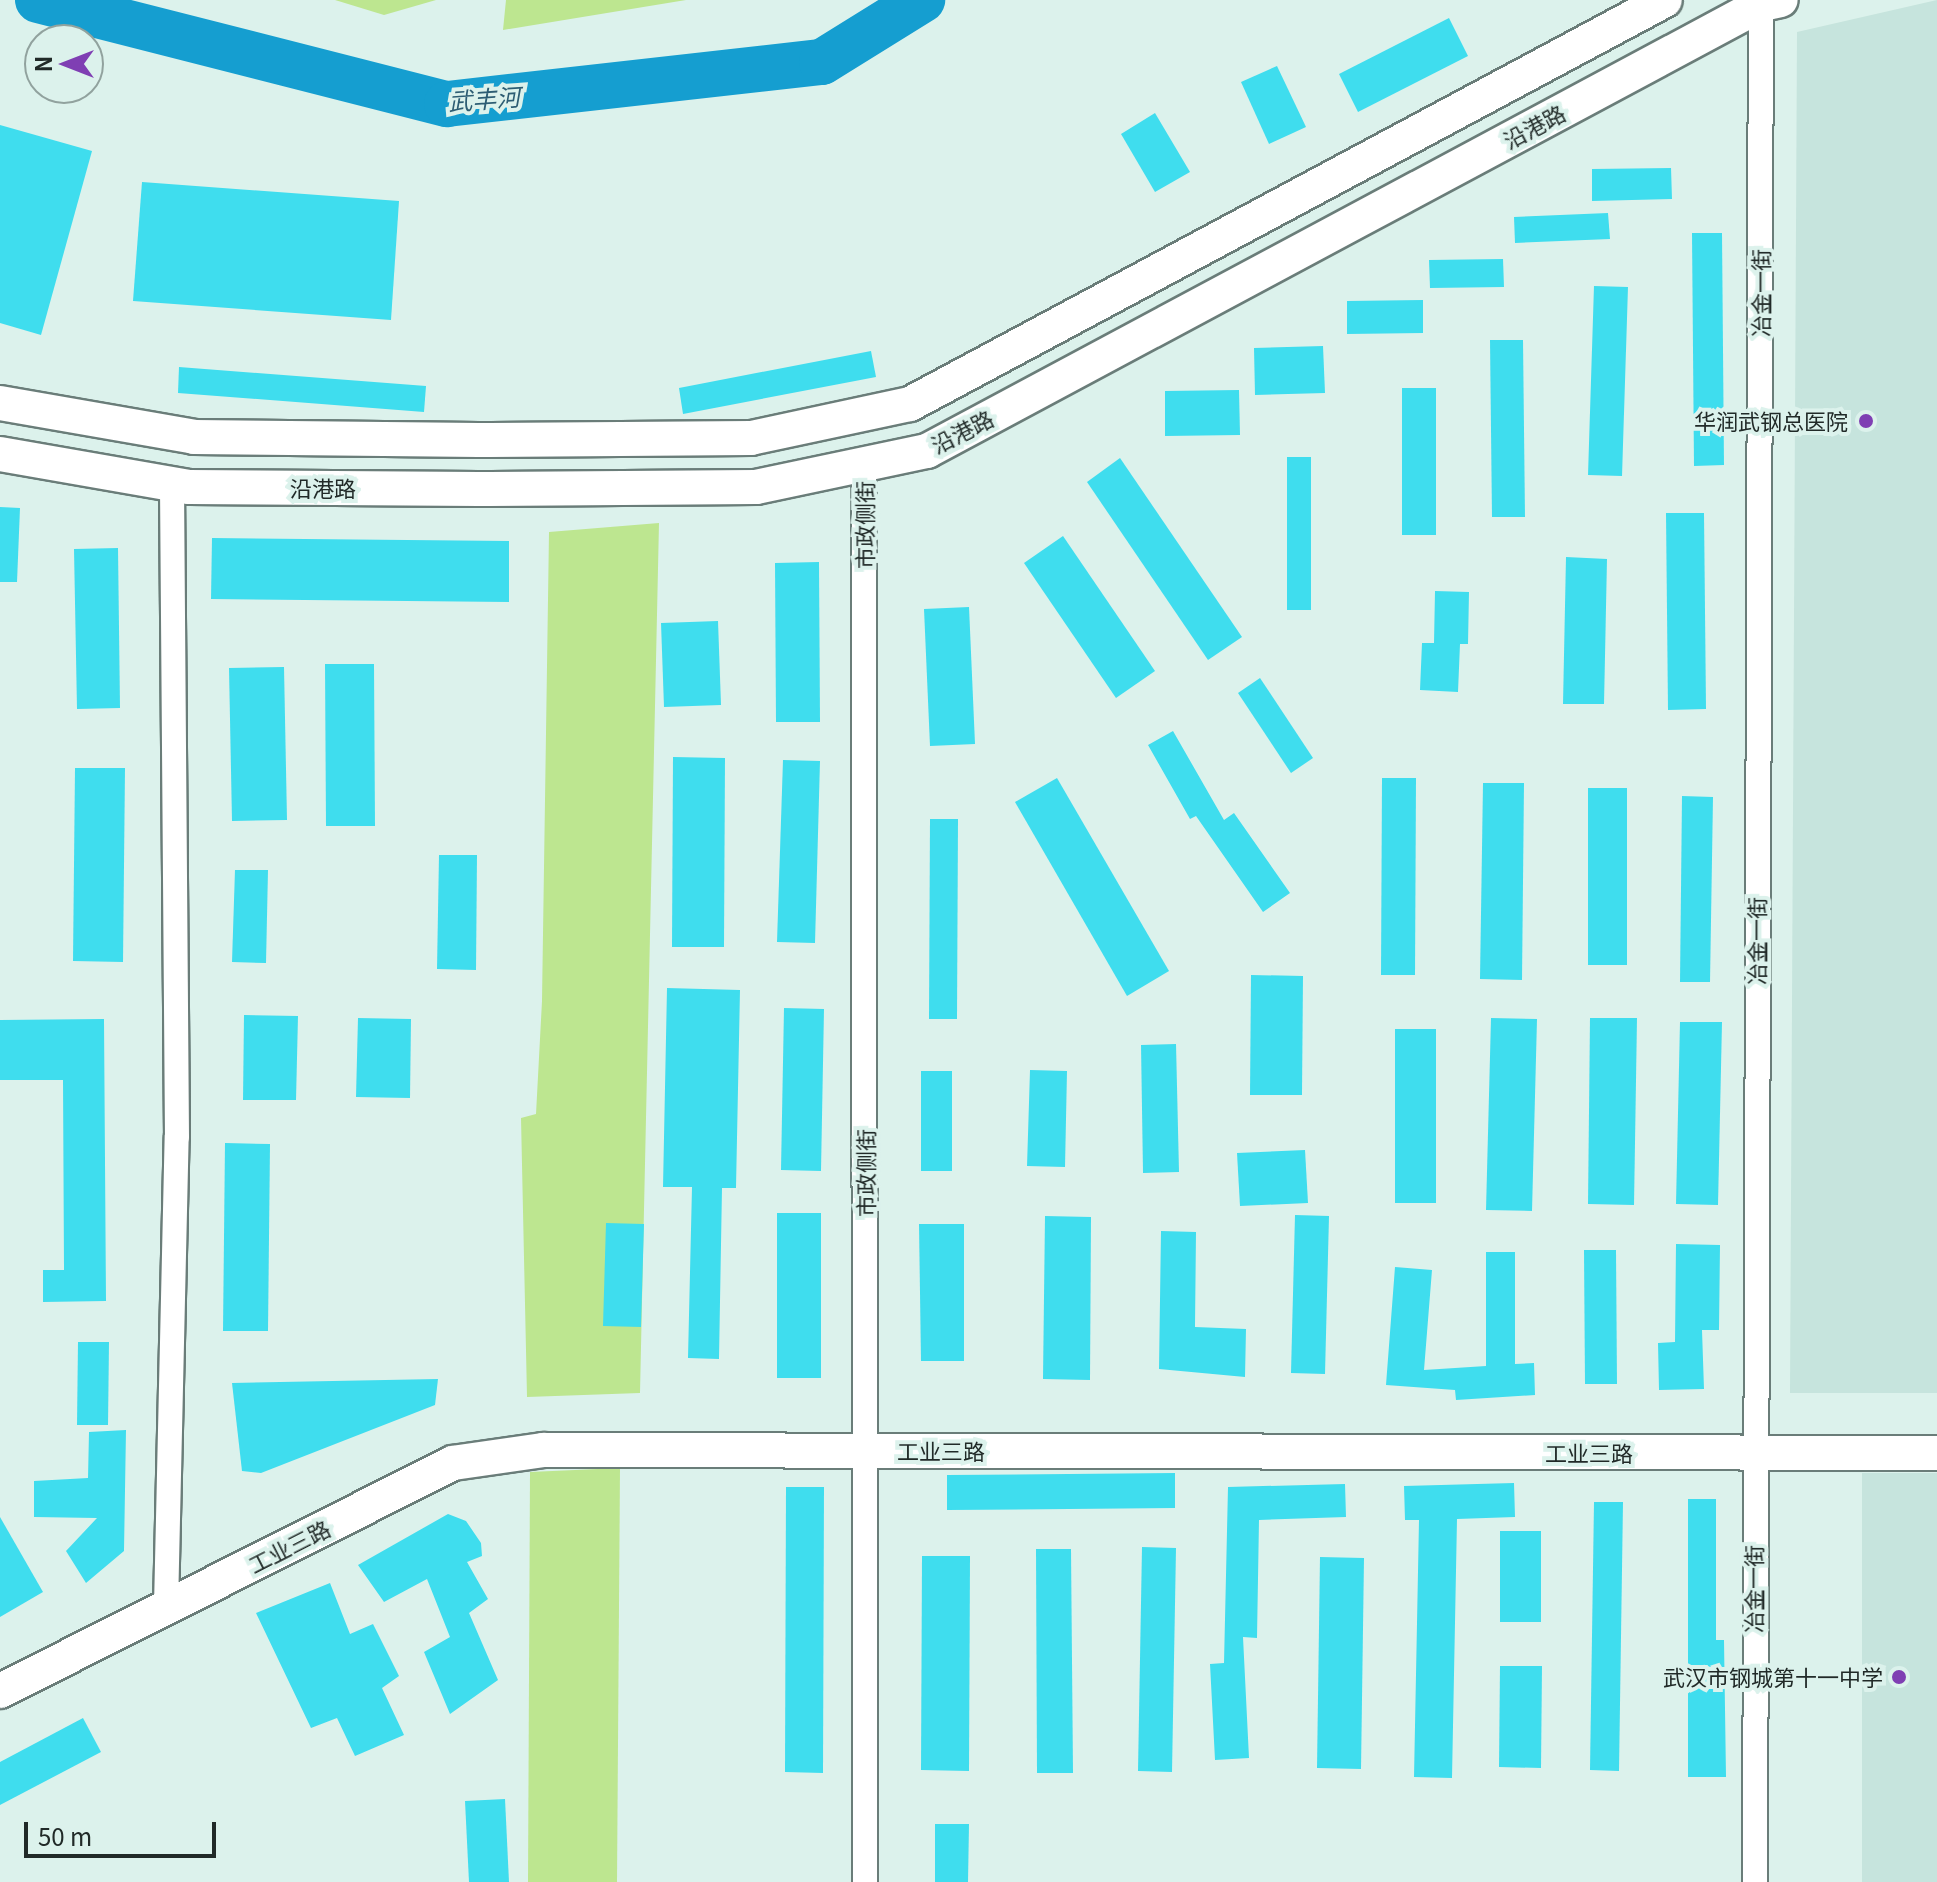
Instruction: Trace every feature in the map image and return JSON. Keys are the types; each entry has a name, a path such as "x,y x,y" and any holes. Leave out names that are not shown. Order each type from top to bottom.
{"main road":[{"path":"0,403 194,437 751,438 910,404 1665,0"},
{"name":"沿港路","path":"0,454 172,484 756,487 927,451 1768,1"},
{"path":"1138,281 1159,326"},
{"name":"工业三路","path":"0,1691 453,1463 543,1450 1937,1453"}],"street":[{"name":"冶金一街","path":"1755,1882 1753,1453 1768,1"},
{"name":"市政侧街","path":"864,464 865,1882"},
{"path":"166,1607 177,1137 172,484"}],"shaded area":[{"path":"1937,0 1937,1393 1790,1393 1797,32"},
{"name":"武汉市钢城第十一中学","path":"1862,1473 1937,1473 1937,1882 1862,1882"}],"green space":[{"path":"335,0 436,0 384,15"},
{"path":"506,0 686,0 503,30"},
{"path":"659,523 640,1393 527,1397 521,1118 536,1114 542,1001 549,532"},
{"path":"620,1468 617,1882 528,1882 530,1472"}],"building":[{"path":"1449,18 1468,56 1358,112 1339,74"},
{"path":"1277,66 1306,127 1269,144 1241,82"},
{"path":"1155,113 1190,172 1155,192 1121,134"},
{"path":"0,125 92,151 41,335 0,323"},
{"path":"1671,168 1672,199 1592,201 1592,169"},
{"path":"142,182 399,201 391,320 133,301"},
{"path":"1608,213 1610,239 1515,243 1514,217"},
{"path":"1692,233 1722,233 1724,465 1694,466"},
{"path":"1503,259 1504,287 1430,288 1429,260"},
{"path":"1594,286 1628,287 1622,476 1588,475"},
{"path":"1423,300 1423,333 1347,334 1347,301"},
{"path":"1490,340 1523,340 1525,517 1492,517"},
{"path":"1323,346 1325,393 1255,395 1254,348"},
{"path":"871,351 876,377 683,414 679,388"},
{"path":"179,367 426,386 424,412 178,393"},
{"path":"1402,388 1436,388 1436,535 1402,535"},
{"path":"1239,390 1240,435 1165,436 1165,391"},
{"path":"1287,457 1311,457 1311,610 1287,610"},
{"path":"1120,458 1242,637 1208,660 1087,482"},
{"path":"0,507 20,508 17,582 0,582"},
{"path":"1666,513 1704,513 1706,709 1668,710"},
{"path":"1063,536 1155,671 1116,698 1024,563"},
{"path":"212,538 509,541 509,602 211,599"},
{"path":"118,548 120,708 77,709 74,549"},
{"path":"1566,557 1607,559 1604,704 1563,704"},
{"path":"819,562 820,722 776,722 775,563"},
{"path":"1435,591 1469,592 1468,644 1460,644 1458,692 1420,690 1422,643 1434,643"},
{"path":"969,607 975,744 930,746 924,609"},
{"path":"718,621 721,705 664,707 661,623"},
{"path":"325,664 374,664 375,826 326,826"},
{"path":"284,667 287,820 232,821 229,668"},
{"path":"1260,678 1313,758 1291,773 1238,693"},
{"path":"1173,731 1224,820 1234,813 1290,893 1263,912 1196,816 1190,819 1148,745"},
{"path":"673,757 725,758 724,947 672,947"},
{"path":"783,760 820,761 815,943 777,942"},
{"path":"75,768 125,768 123,962 73,961"},
{"path":"1057,778 1169,971 1127,996 1015,802"},
{"path":"1382,778 1416,778 1415,975 1381,975"},
{"path":"1483,783 1524,783 1522,980 1480,979"},
{"path":"1588,788 1627,788 1627,965 1588,965"},
{"path":"1682,796 1713,797 1710,982 1680,982"},
{"path":"930,819 958,819 957,1019 929,1019"},
{"path":"439,855 477,855 476,970 437,969"},
{"path":"235,870 268,870 266,963 232,962"},
{"path":"1251,975 1303,976 1302,1095 1250,1095"},
{"path":"667,988 740,990 736,1188 722,1188 719,1359 688,1358 692,1187 663,1187"},
{"path":"784,1008 824,1009 821,1171 781,1170"},
{"path":"244,1015 298,1016 296,1100 243,1100"},
{"path":"358,1018 411,1019 410,1098 356,1097"},
{"path":"1491,1018 1537,1019 1532,1211 1486,1210"},
{"path":"1590,1018 1637,1018 1634,1205 1588,1204"},
{"path":"104,1019 106,1301 43,1302 43,1270 64,1270 63,1080 0,1080 0,1020"},
{"path":"1680,1022 1722,1022 1718,1205 1676,1204"},
{"path":"1395,1029 1436,1029 1436,1203 1395,1203"},
{"path":"1176,1044 1179,1172 1143,1173 1141,1045"},
{"path":"1030,1070 1067,1071 1065,1167 1027,1166"},
{"path":"921,1071 952,1071 952,1171 921,1171"},
{"path":"225,1143 270,1144 268,1331 223,1331"},
{"path":"1305,1150 1308,1203 1240,1206 1237,1153"},
{"path":"777,1213 821,1213 821,1378 777,1378"},
{"path":"1295,1215 1329,1216 1325,1374 1291,1373"},
{"path":"1045,1216 1091,1217 1090,1380 1043,1379"},
{"path":"606,1223 644,1224 641,1327 603,1326"},
{"path":"919,1224 964,1224 964,1361 921,1361"},
{"path":"1161,1231 1196,1232 1195,1327 1246,1329 1245,1377 1159,1369"},
{"path":"1676,1244 1720,1245 1719,1330 1702,1330 1704,1389 1659,1390 1658,1343 1675,1342"},
{"path":"1584,1250 1616,1250 1617,1384 1585,1384"},
{"path":"1486,1252 1515,1252 1515,1364 1534,1363 1535,1395 1456,1400 1455,1390 1386,1385 1395,1267 1432,1270 1424,1370 1486,1366"},
{"path":"78,1342 109,1342 108,1425 77,1425"},
{"path":"438,1379 435,1405 261,1473 242,1471 232,1383"},
{"path":"126,1430 124,1551 86,1583 66,1551 97,1518 34,1517 34,1481 88,1478 89,1432"},
{"path":"1175,1473 1175,1508 947,1510 947,1475"},
{"path":"1514,1483 1515,1517 1457,1519 1452,1778 1414,1777 1419,1520 1405,1520 1404,1486"},
{"path":"1345,1484 1346,1517 1259,1520 1257,1638 1243,1637 1249,1758 1215,1760 1210,1664 1224,1663 1228,1487"},
{"path":"786,1487 824,1487 823,1773 785,1772"},
{"path":"1688,1499 1716,1499 1716,1640 1724,1640 1726,1777 1688,1777"},
{"path":"1594,1502 1623,1502 1619,1771 1590,1770"},
{"path":"448,1514 466,1521 481,1543 482,1556 467,1562 488,1599 469,1613 498,1680 450,1714 424,1652 450,1637 427,1579 384,1602 358,1565"},
{"path":"0,1517 43,1592 0,1617"},
{"path":"1500,1531 1541,1531 1541,1622 1500,1622"},
{"path":"1142,1547 1176,1548 1172,1772 1138,1771"},
{"path":"1036,1549 1071,1549 1073,1773 1037,1773"},
{"path":"922,1556 970,1556 969,1771 921,1770"},
{"path":"1320,1557 1364,1558 1361,1769 1317,1768"},
{"path":"330,1583 350,1634 373,1624 399,1676 382,1688 404,1735 355,1756 337,1718 311,1728 256,1613"},
{"path":"1500,1666 1542,1666 1541,1768 1499,1767"},
{"path":"83,1718 101,1752 0,1805 0,1762"},
{"path":"505,1799 509,1882 469,1882 465,1801"},
{"path":"935,1824 969,1824 968,1882 935,1882"}],"waterway":[{"name":"武丰河","path":"38,0 447,104 822,62 922,0"}],"place":[{"name":"华润武钢总医院","path":"1866,421"},
{"name":"武汉市钢城第十一中学","path":"1899,1677"}]}
